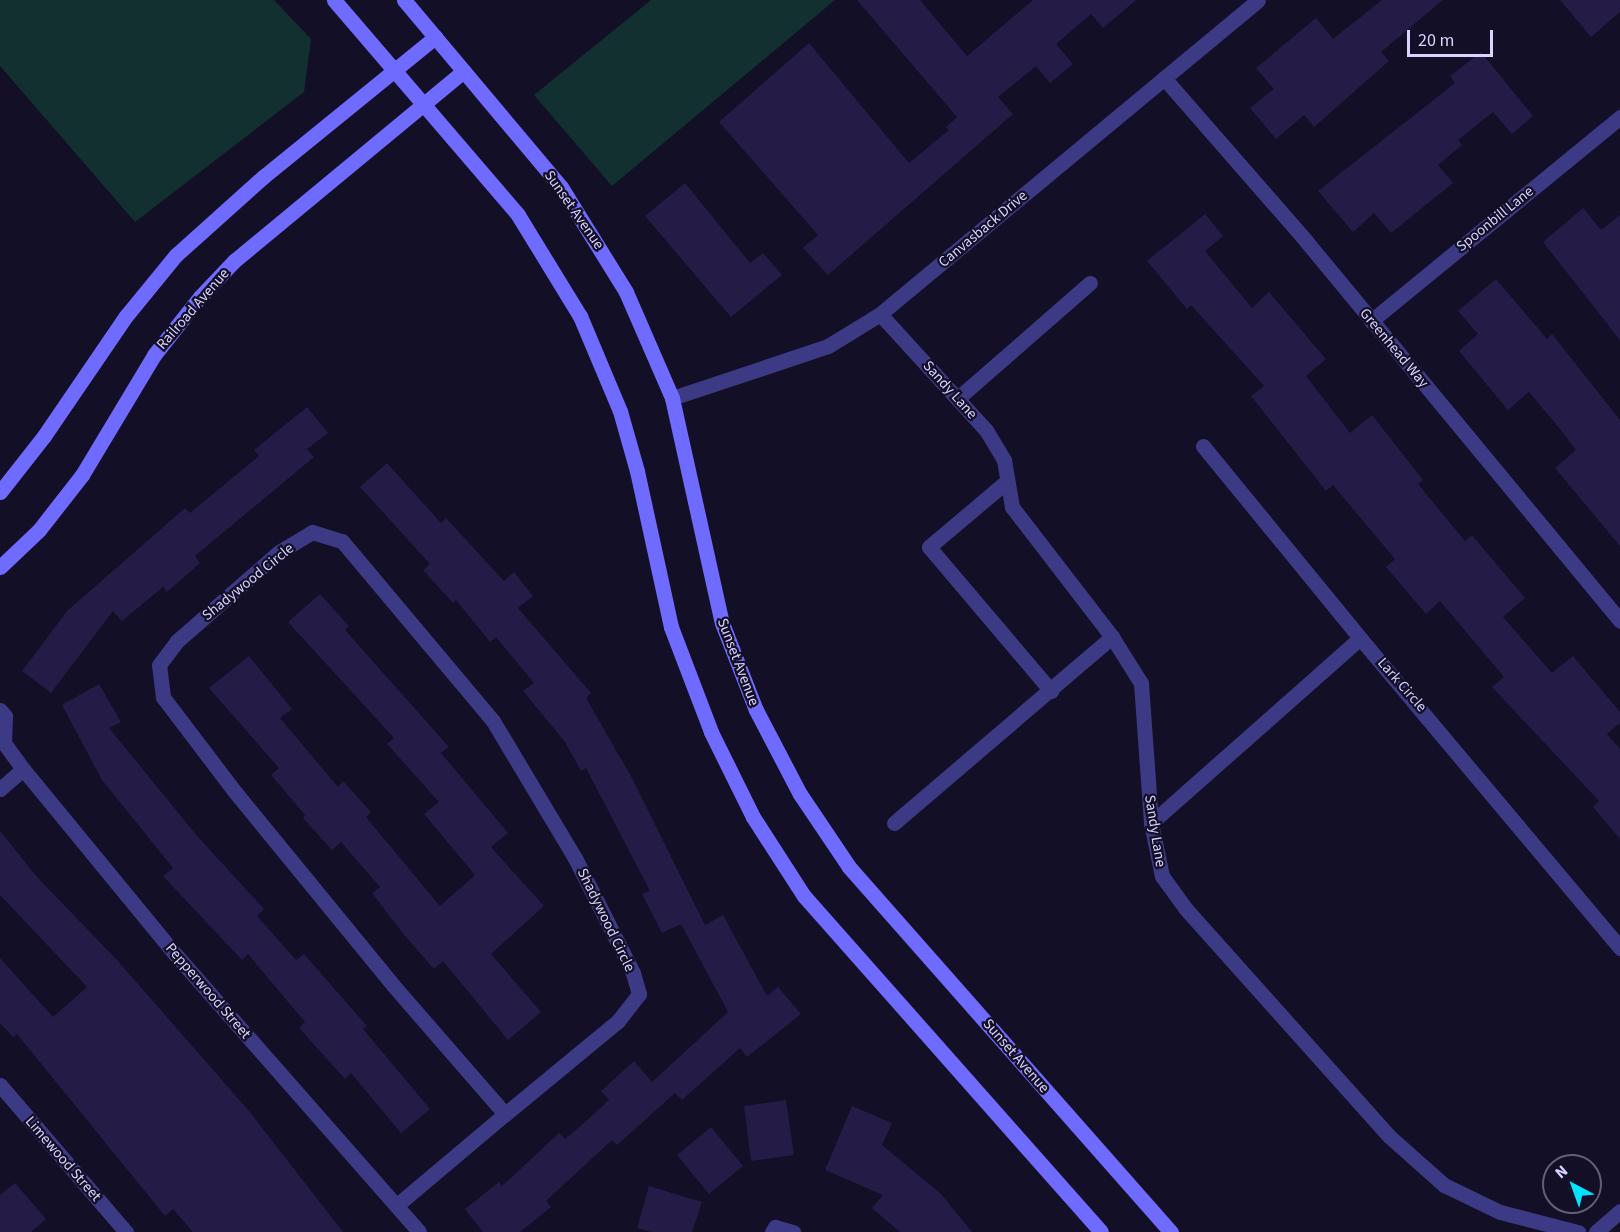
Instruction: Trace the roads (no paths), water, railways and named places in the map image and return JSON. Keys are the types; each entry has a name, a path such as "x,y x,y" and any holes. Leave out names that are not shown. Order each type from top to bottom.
{"main road":[{"path":"334,0 518,215 580,316 623,421 671,627 711,732 753,817 804,896 1101,1232"},
{"name":"Sunset Avenue","path":"404,0 561,187 594,236 626,292 672,398 722,623 756,710 800,794 849,867 1172,1232"},
{"path":"0,492 44,436 126,316 176,255 238,199 435,37"},
{"name":"Railroad Avenue","path":"0,567 39,530 82,475 154,355 200,297 234,261 464,71"}],"street":[{"name":"Canvasback Drive","path":"672,398 828,346 880,314 1258,0"},
{"name":"Greenhead Way","path":"1164,78 1371,321 1620,621"},
{"name":"Spoonbill Lane","path":"1371,321 1618,122"},
{"path":"958,398 1090,283"},
{"name":"Sandy Lane","path":"880,314 958,398 998,450 1012,507 1112,637 1140,684 1151,823 1162,876 1185,908 1390,1137 1444,1185 1500,1212 1578,1232"},
{"name":"Lark Circle","path":"1203,446 1360,638 1620,948"},
{"path":"1007,481 929,547 1051,691"},
{"name":"Shadywood Circle","path":"397,1205 618,1021 639,994 633,973 575,858 493,721 342,541 312,532 279,552 177,641 159,665 163,697 235,792 370,958 505,1114"},
{"path":"894,823 1112,637"},
{"path":"1151,823 1360,638"},
{"name":"Pepperwood Street","path":"0,710 5,716 2,743 176,955 419,1232"},
{"path":"0,789 23,769"},
{"name":"Limewood Street","path":"0,1085 126,1232"},
{"path":"1596,1232 1620,1211"},
{"path":"772,1232 775,1227 794,1232"}]}
